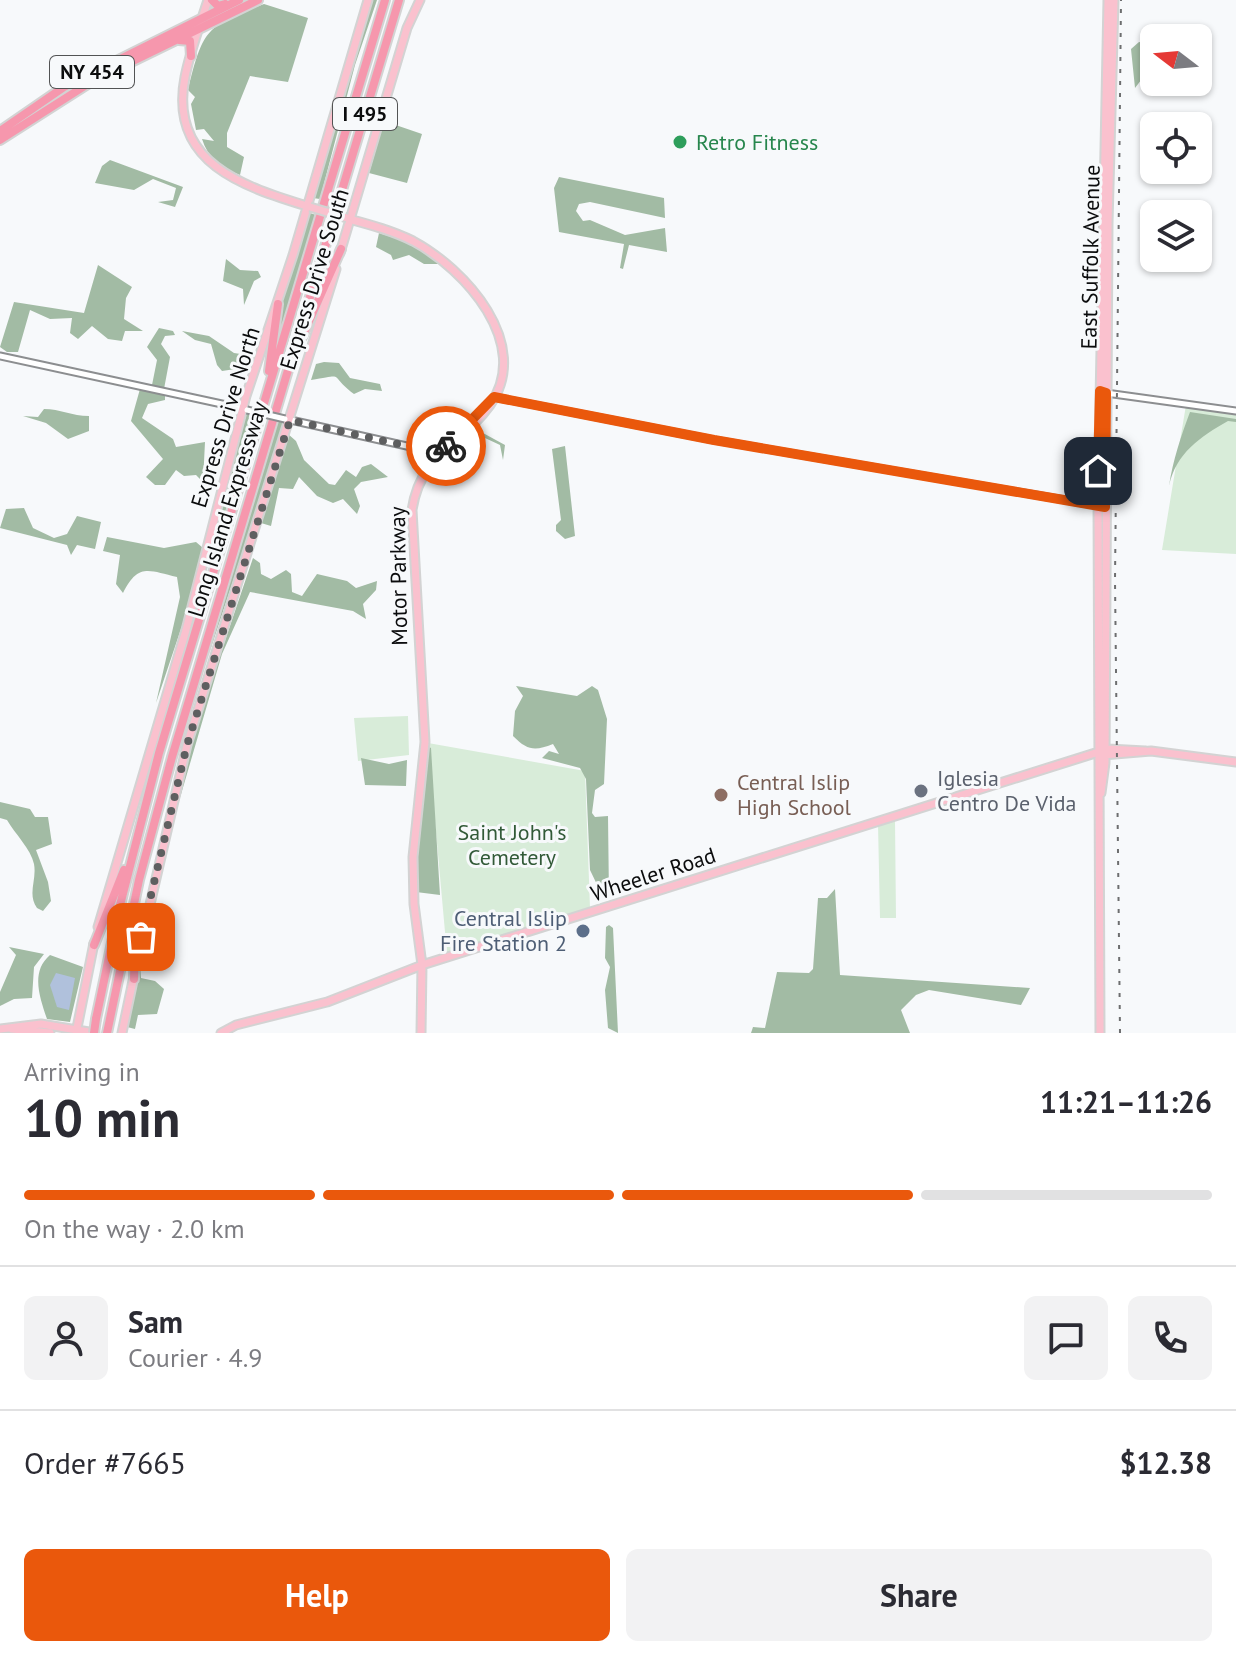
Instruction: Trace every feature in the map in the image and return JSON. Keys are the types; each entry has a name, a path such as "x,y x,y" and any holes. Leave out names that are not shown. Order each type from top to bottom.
{"highway":[{"path":"210,0 218,6 238,0"},
{"name":"NY 454","path":"1,130 64,87 238,0"},
{"name":"NY 454","path":"0,140 58,100 155,48 258,0"},
{"name":"Long Island Expressway","path":"94,1033 132,855 385,0"},
{"name":"Long Island Expressway","path":"107,1033 139,880 172,757 399,0"},
{"path":"155,48 185,38 190,43 191,56"},
{"path":"281,390 341,249"},
{"path":"257,426 270,367 278,304"},
{"path":"94,945 132,855"},
{"path":"134,979 139,880"}],"main road":[{"path":"210,0 185,74 184,108 201,152 222,174 235,182 401,236 425,249 452,270 496,327 503,346 504,367 494,397"},
{"name":"Express Drive North","path":"77,1031 94,945 186,630 245,409 309,206 368,0"},
{"name":"Express Drive South","path":"122,1033 187,745 407,28 420,0"},
{"name":"East Suffolk Avenue","path":"1103,753 1101,506 1108,0"},
{"name":"East Suffolk Avenue","path":"1103,392 1114,0"},
{"name":"Motor Parkway","path":"421,1033 422,965 414,904 413,857 425,742 412,510 418,482 438,453 494,397"},
{"name":"East Suffolk Avenue","path":"1101,506 1103,753"},
{"path":"1105,735 1109,744 1118,751"},
{"name":"Wheeler Road","path":"221,1033 236,1025 327,1002 422,965 982,788 1103,753 1145,751 1236,762"},
{"path":"1100,1033 1100,797 1103,753"},
{"path":"3,1029 41,1024 94,1033"},
{"path":"3,1029 50,1033"}],"street":[{"path":"0,356 438,453"},
{"path":"1103,392 1236,411"},
{"path":"494,397 714,440 1101,506"}],"green space":[{"path":"371,0 377,0 355,65 320,199 313,198"},
{"path":"264,4 308,18 288,82 250,76 227,133 227,147 244,157 240,175 221,166 208,152 202,139 214,141 204,129 196,130 191,104 195,97 188,90 198,54 210,32 230,18"},
{"path":"1140,42 1140,81 1135,88 1131,49"},
{"path":"384,121 422,134 407,183 369,173"},
{"path":"110,160 183,187 175,207 158,202 173,200 176,188 153,179 134,190 95,183 102,166"},
{"path":"559,177 664,198 665,218 590,202 579,204 576,211 583,221 590,220 625,235 665,228 667,252 629,245 623,269 620,268 624,244 559,232 554,188"},
{"path":"310,213 316,215 276,344 280,305"},
{"path":"379,233 407,242 441,264 424,264 409,255 393,260 391,255 376,247"},
{"path":"226,259 240,270 258,271 261,277 254,281 244,305 243,289 223,281"},
{"path":"98,265 132,287 126,298 124,319 143,331 125,331 122,341 108,339 92,326 78,339 70,333 72,318 50,319 30,310 18,352 7,352 0,347 14,302 84,313"},
{"path":"159,328 173,331 175,335 165,336 161,344 170,357 164,389 152,385 157,360 147,347"},
{"path":"182,331 209,336 234,353 254,356 249,367 222,371 211,344 195,340"},
{"path":"339,363 350,378 380,384 382,391 365,389 354,394 336,377 311,380 316,364"},
{"path":"140,389 165,394 165,400 148,404 142,418 173,439 176,447 205,442 203,482 196,475 184,476 176,470 165,485 155,485 146,477 163,459 131,421"},
{"path":"1186,405 1236,415 1236,554 1162,550"},
{"path":"44,409 89,416 89,431 68,439 46,423 23,416 38,417"},
{"path":"1190,412 1236,419 1236,422 1228,421 1191,447 1177,464 1169,486 1178,448"},
{"path":"244,413 254,417 210,562 216,520"},
{"path":"278,421 285,423 208,657 250,509"},
{"path":"472,427 505,445 503,460 500,445 485,438 478,446 482,454 475,466 442,468 427,475 440,455"},
{"path":"288,434 296,441 304,460 329,484 335,485 346,470 356,477 362,467 371,464 388,477 361,482 354,489 360,506 357,514 343,499 333,503 317,496 299,477 293,489 279,488 271,526 261,523"},
{"path":"565,446 575,536 565,539 556,531 556,525 561,520 552,449"},
{"path":"24,508 33,528 54,538 67,534 77,516 101,522 95,549 77,545 71,555 67,545 0,528 6,509"},
{"path":"107,537 164,548 196,542 203,548 183,623 156,703 180,597 177,577 145,571 128,583 123,593 116,584 120,555 103,551"},
{"path":"253,558 260,563 261,574 271,579 286,570 291,574 292,592 302,596 317,574 347,581 356,588 377,581 376,590 363,604 366,619 353,611 250,592 222,654 163,856 192,738"},
{"path":"516,686 577,696 592,686 598,690 607,719 604,784 595,790 592,813 595,817 608,816 609,898 603,897 590,870 586,779 580,768 542,758 549,751 559,754 553,744 532,748 513,736 515,711 523,696"},
{"path":"408,716 409,755 358,761 354,718"},
{"name":"Saint John's Cemetery","path":"428,743 585,771 590,908 447,954"},
{"path":"427,746 431,748 440,895 416,892 416,857"},
{"path":"361,758 389,764 407,760 406,786 365,785"},
{"path":"0,802 30,809 35,817 48,817 52,844 36,850 48,882 51,901 43,911 34,903 35,870 32,858 7,820 0,818"},
{"path":"895,820 896,918 880,918 878,824"},
{"path":"835,889 840,975 1030,988 1021,1005 929,990 916,995 901,1010 910,1033 751,1033 753,1027 765,1028 777,972 809,973 813,969 818,898 827,898"},
{"path":"609,925 613,928 618,1033 608,1028 605,990 610,967 605,958 606,927"},
{"path":"9,947 44,954 34,967 32,998 14,999 0,1006 0,992 16,955"},
{"path":"50,955 83,967 70,1022 47,1019 42,1003 38,977"},
{"path":"140,965 141,978 155,981 164,989 157,1014 138,1015 135,1029 127,1027"}],"water":[{"path":"56,973 75,978 69,1010 57,1007 50,985"}],"railway":[{"path":"1120,1033 1115,580 1121,0"}],"way so far":[{"path":"141,937 187,745 290,420 438,453 446,446"}],"place":[{"name":"Retro Fitness","path":"680,142"},
{"name":"Iglesia Centro De Vida","path":"921,791"},
{"name":"Central Islip High School","path":"721,795"},
{"name":"Central Islip Fire Station 2","path":"583,931"}],"route":[{"path":"446,446 486,409 494,397 714,440 1105,507 1106,393 1100,391 1098,471"}]}
